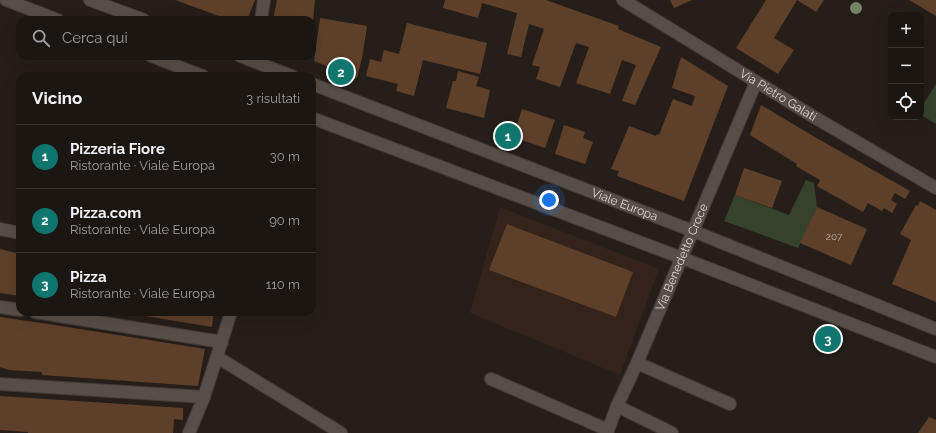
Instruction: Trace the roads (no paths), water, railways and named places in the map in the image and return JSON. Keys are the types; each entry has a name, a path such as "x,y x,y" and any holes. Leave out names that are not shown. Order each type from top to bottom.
{"street":[{"path":"6,0 48,16"},
{"path":"90,0 133,16"},
{"path":"262,16 264,0"},
{"name":"Via Pietro Galati","path":"622,0 814,117 936,188"},
{"path":"161,60 192,72"},
{"path":"257,60 283,72"},
{"name":"Via Benedetto Croce","path":"607,432 756,82"},
{"name":"Viale Europa","path":"316,86 693,231 936,329"},
{"path":"316,120 682,258 936,357"},
{"path":"0,229 16,232"},
{"path":"0,306 16,309"},
{"path":"60,316 222,342"},
{"path":"189,433 204,397 230,316"},
{"path":"217,357 341,433"},
{"path":"637,363 730,404"},
{"path":"491,379 607,432"},
{"path":"0,384 204,397"},
{"path":"617,406 672,433"}],"place":[{"name":"Pizza.com","path":"341,72"},
{"name":"Pizzeria Fiore","path":"508,136"},
{"name":"Pizza","path":"828,339"}]}
